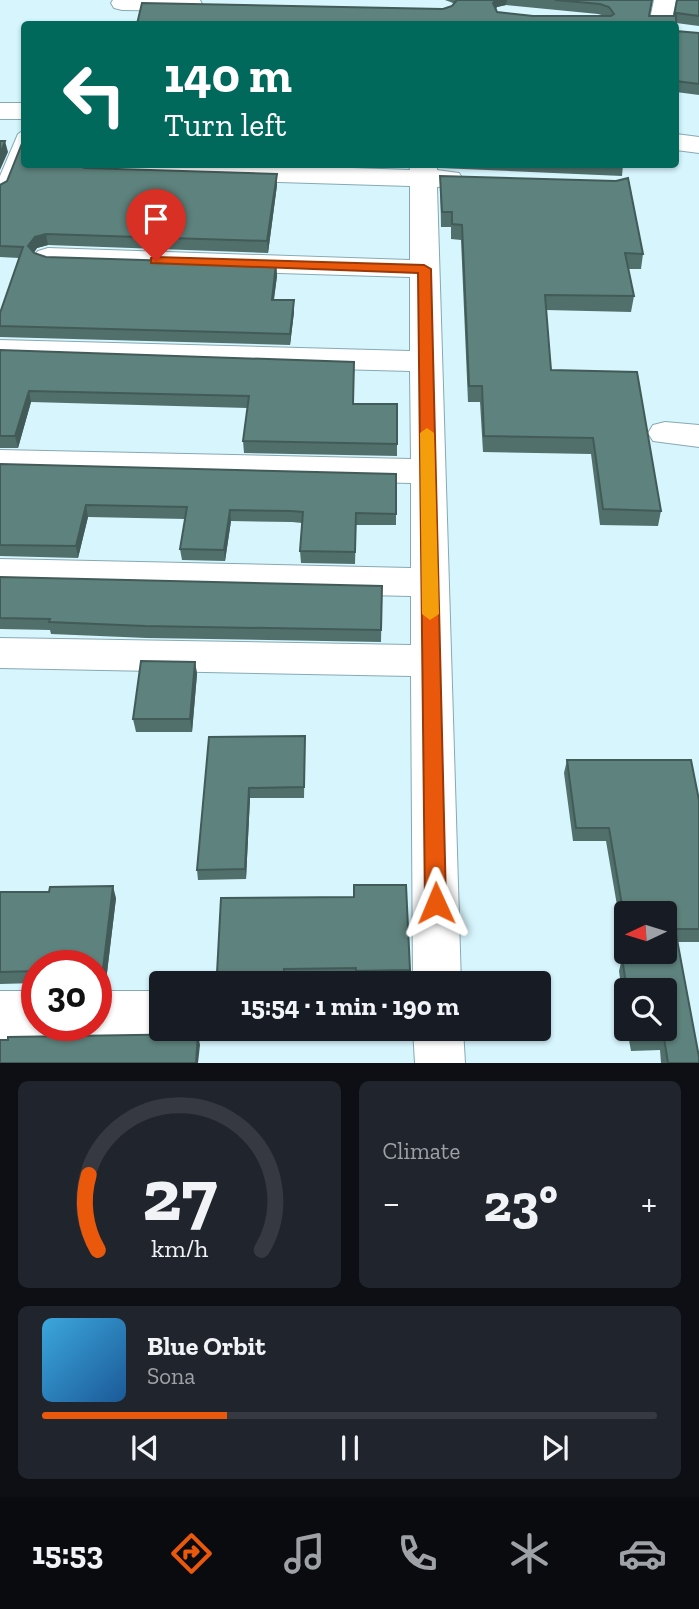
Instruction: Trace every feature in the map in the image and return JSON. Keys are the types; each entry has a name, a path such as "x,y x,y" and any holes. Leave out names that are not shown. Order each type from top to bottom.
{"street":[{"path":"661,21 665,0"},
{"path":"109,21 123,1 220,5"},
{"path":"0,111 21,111"},
{"path":"679,142 699,145"},
{"path":"87,168 423,171 478,180"},
{"path":"423,171 437,971"},
{"path":"48,257 424,269"},
{"path":"0,350 426,361"},
{"path":"665,433 699,436"},
{"path":"0,462 428,471"},
{"path":"0,573 430,582"},
{"path":"0,653 431,661"},
{"path":"0,1015 21,1015"},
{"path":"112,1015 149,1015"},
{"path":"439,1041 440,1063"}],"lane":[{"path":"0,191 21,141"}],"building":[{"path":"457,0 496,0 493,3 497,12 533,16 611,16 614,14 609,7 600,4 555,0 652,0 649,16 674,16 677,0 699,0 699,16 676,13 676,21 138,21 142,3 443,9 452,6"},
{"path":"679,31 699,33 699,84 679,81"},
{"path":"0,141 5,141 0,154"},
{"path":"21,146 21,168 277,174 267,241 46,234 35,237 28,246 34,253 46,257 276,264 272,300 294,300 290,334 0,326 0,313 23,247 0,246 0,185 7,181"},
{"path":"440,176 616,181 628,178 643,254 625,253 634,296 545,295 551,370 637,372 661,511 603,509 593,438 484,436 482,386 469,386 462,225 452,224 452,212 442,212"},
{"path":"0,350 354,362 353,404 397,404 397,444 243,441 249,396 29,391 15,436 0,436"},
{"path":"0,464 396,474 396,514 356,513 355,552 300,551 303,512 230,510 224,550 180,549 187,507 86,505 76,546 0,545"},
{"path":"0,577 382,586 381,630 145,626 0,618"},
{"path":"141,661 195,662 190,719 133,719"},
{"path":"305,736 304,787 249,788 245,869 197,870 209,737"},
{"path":"567,760 691,760 699,800 699,929 677,929 677,901 621,901 609,828 576,828"},
{"path":"354,885 406,885 410,970 356,971 356,968 217,971 221,898 354,897"},
{"path":"113,886 105,950 21,950 21,971 0,972 0,892 49,892 50,887"},
{"path":"677,940 699,1063 668,1063 664,1041 677,1041 677,978 625,978 623,964 677,964"},
{"path":"112,1035 149,1035 149,1041 198,1041 196,1063 0,1063 0,1040 8,1040 8,1037 21,1037 21,1041 112,1041"}],"slow traffic":[{"path":"427,433 430,614"}],"route":[{"path":"156,261 424,269 436,903"}]}
